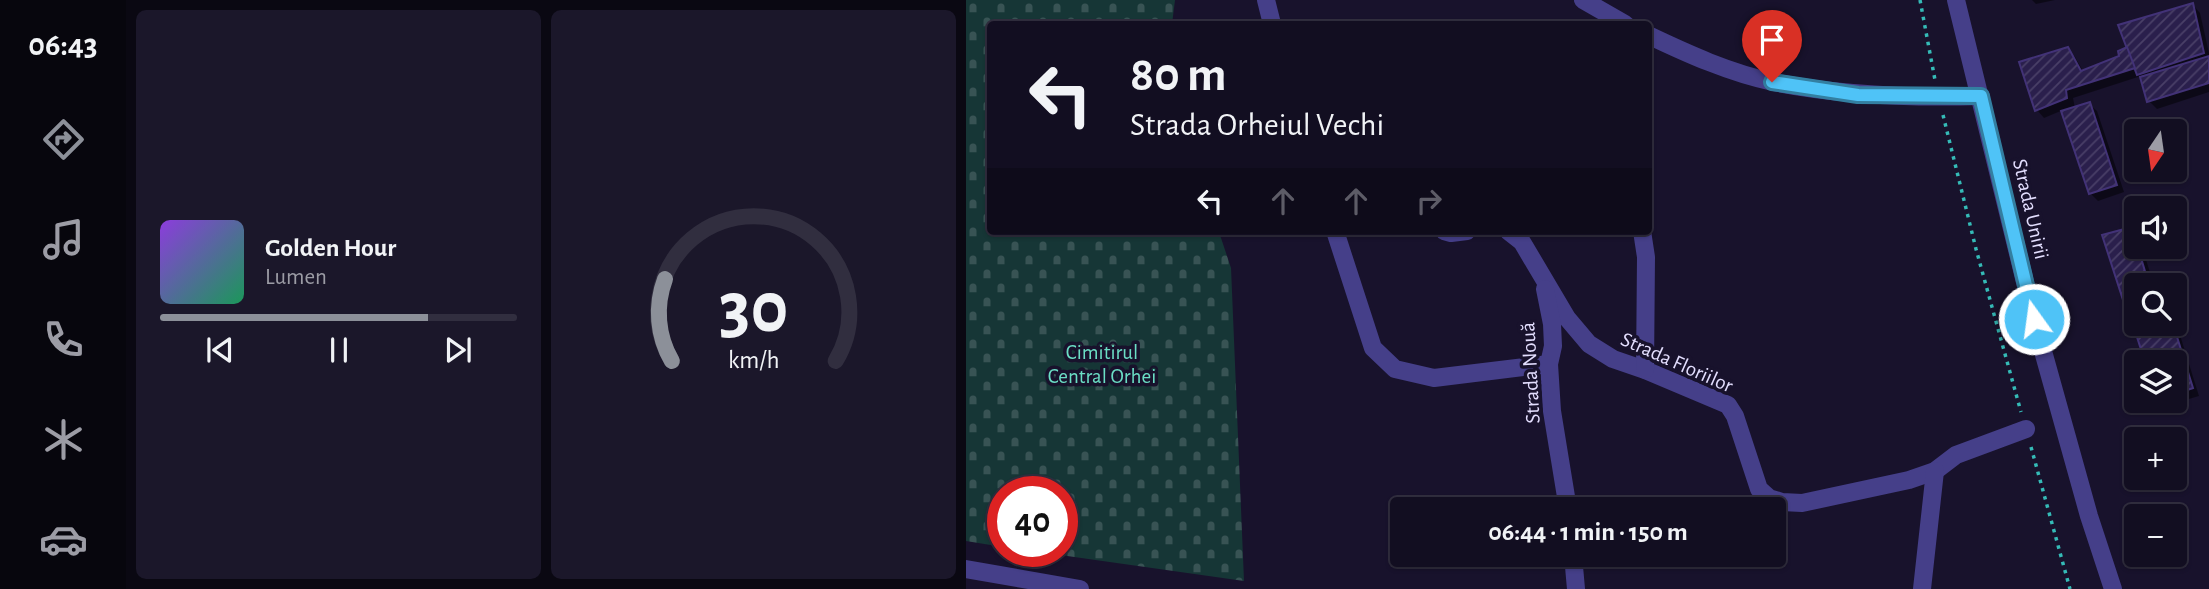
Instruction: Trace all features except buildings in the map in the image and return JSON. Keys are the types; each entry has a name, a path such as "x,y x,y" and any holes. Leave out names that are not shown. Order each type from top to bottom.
{"street":[{"path":"1266,0 1267,21"},
{"path":"1583,0 1614,21"},
{"name":"Strada Unirii","path":"1956,0 2034,319 2113,589"},
{"path":"1652,37 1700,59 1772,82 1858,95 1981,96"},
{"path":"1336,235 1373,348 1395,369 1434,378 1549,364"},
{"name":"Strada Floriilor","path":"1513,235 1522,242 1567,318 1590,344 1613,359 1728,405 1735,416 1759,489 1769,498 1802,503 1909,481 1936,471 1956,455 2026,429"},
{"path":"1643,235 1646,257 1645,370"},
{"name":"Strada Nouă","path":"1542,275 1552,324 1553,346 1549,364 1552,411 1566,497"},
{"path":"1922,589 1936,471"},
{"path":"1574,567 1576,589"},
{"path":"966,569 1080,589"}],"path":[{"path":"1920,0 1938,97 1976,249 2070,589"}],"green space":[{"name":"Cimitirul Central Orhei","path":"966,0 1175,0 1172,21 987,21 987,235 1220,235 1231,268 1244,581 1078,558 1078,476 987,476 987,544 966,541"}],"route":[{"path":"1772,82 1858,95 1981,96 2034,319"}]}
